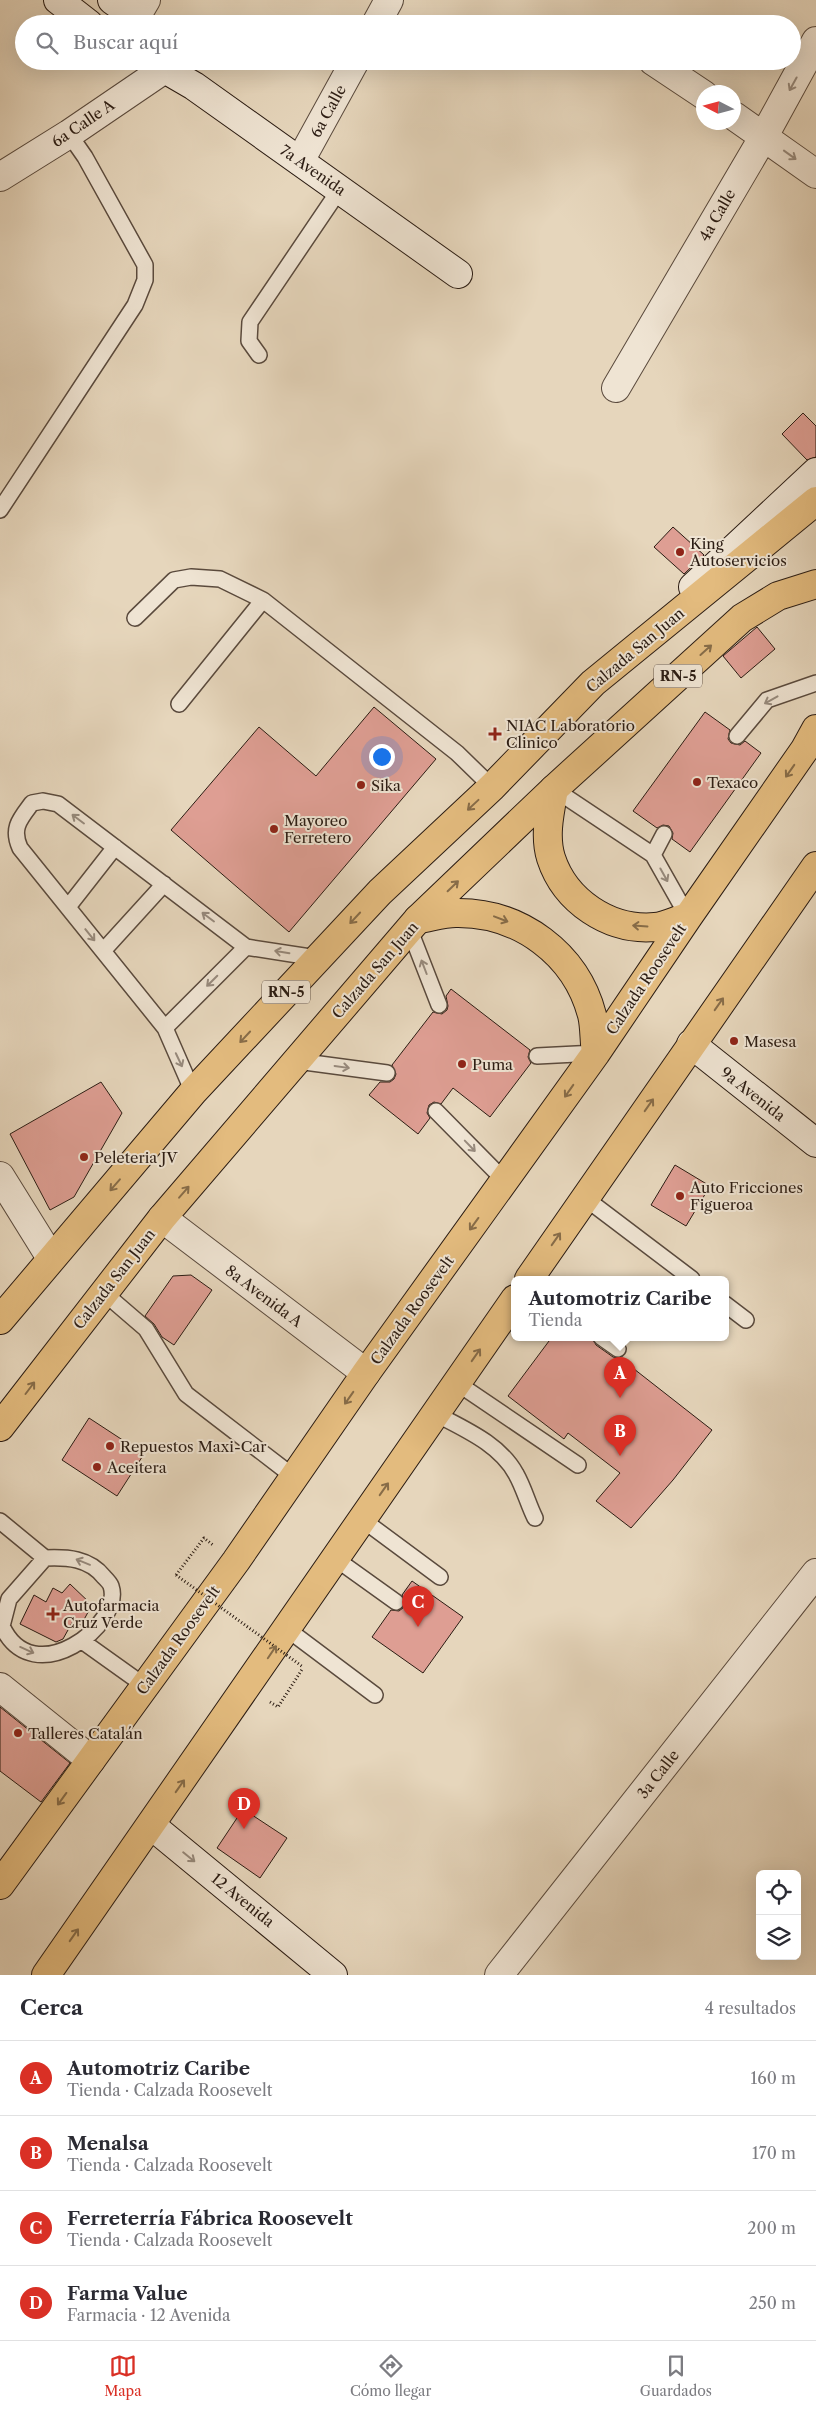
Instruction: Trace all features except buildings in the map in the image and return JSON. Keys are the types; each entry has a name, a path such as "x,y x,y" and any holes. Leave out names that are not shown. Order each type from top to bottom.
{"main road":[{"name":"Calzada San Juan","path":"0,1320 193,1092 380,892 492,787 593,683 816,502"},
{"name":"Calzada San Juan","path":"0,1427 162,1218 414,924 554,789 742,618 778,596 816,584"},
{"name":"Calzada Roosevelt","path":"0,1885 9,1863 91,1760 145,1686 366,1373 596,1053 688,917 806,749 816,729"},
{"path":"554,789 548,823 551,857 566,888 590,912 621,925 655,927 688,917"},
{"path":"531,1276 816,866"},
{"path":"414,924 456,913 493,916 528,929 557,952 579,981 592,1016 596,1053"},
{"path":"46,1975 152,1826 511,1305"}],"street":[{"path":"58,0 77,15"},
{"path":"112,0 141,14"},
{"path":"381,15 389,0"},
{"name":"4a Calle","path":"801,68 816,41"},
{"name":"6a Calle A","path":"0,177 69,134 151,70"},
{"name":"7a Avenida","path":"170,70 458,274"},
{"name":"6a Calle","path":"300,161 350,70"},
{"path":"666,70 696,91"},
{"name":"4a Calle","path":"616,388 764,136 800,70"},
{"path":"741,121 816,174"},
{"path":"593,683 816,472"},
{"name":"9a Avenida","path":"691,1044 816,1143"},
{"path":"0,1176 51,1258"},
{"name":"8a Avenida A","path":"162,1218 366,1373"},
{"name":"3a Calle","path":"500,1975 816,1573"},
{"path":"0,1686 91,1760"},
{"name":"12 Avenida","path":"152,1826 333,1975"}],"lane":[{"path":"0,510 135,305 145,280 145,265 85,157 69,134"},
{"path":"259,354 249,342 250,322 340,189"},
{"path":"135,618 174,580 191,577 220,580 263,600 457,753 492,787"},
{"path":"179,704 263,600"},
{"path":"737,736 767,700 816,683"},
{"path":"554,789 653,854 688,917"},
{"path":"193,1092 165,1028 20,848 16,838 16,825 32,803 43,801 58,804 246,947 317,958"},
{"path":"653,854 664,834"},
{"path":"68,907 114,847"},
{"path":"103,951 164,884"},
{"path":"414,924 439,1005"},
{"path":"165,1028 246,947"},
{"path":"537,1056 596,1053"},
{"path":"296,1061 387,1073"},
{"path":"436,1111 505,1181"},
{"path":"585,1198 688,1276"},
{"path":"103,1292 146,1329 186,1394 294,1477"},
{"path":"729,1307 746,1320"},
{"path":"607,1341 618,1349"},
{"path":"457,1383 578,1465"},
{"path":"436,1414 479,1438 502,1455 516,1474 535,1518"},
{"path":"0,1520 45,1558 61,1557 84,1561 98,1570 111,1586 111,1602 104,1617 82,1641 65,1650 40,1656 16,1645 6,1636 2,1626 9,1600 45,1558"},
{"path":"363,1520 440,1576"},
{"path":"336,1559 396,1602"},
{"path":"288,1629 375,1695"},
{"path":"82,1641 145,1686"}],"path":[{"path":"204,1538 176,1575 303,1667 278,1707"}],"place":[{"name":"King Autoservicios","path":"680,552"},
{"name":"NIAC Laboratorio Clinico","path":"495,734"},
{"name":"Texaco","path":"697,782"},
{"name":"Sika","path":"361,785"},
{"name":"Mayoreo Ferretero","path":"274,829"},
{"name":"Masesa","path":"734,1041"},
{"name":"Puma","path":"462,1064"},
{"name":"Peleteria JV","path":"84,1157"},
{"name":"Auto Fricciones Figueroa","path":"680,1196"},
{"name":"Automotriz Caribe","path":"620,1398"},
{"name":"Repuestos Maxi-Car","path":"110,1446"},
{"name":"Menalsa","path":"620,1456"},
{"name":"Aceitera","path":"97,1467"},
{"name":"Autofarmacia Cruz Verde","path":"53,1614"},
{"name":"Ferreterría Fábrica Roosevelt","path":"418,1627"},
{"name":"Talleres Catalán","path":"18,1733"},
{"name":"Farma Value","path":"244,1829"}]}
